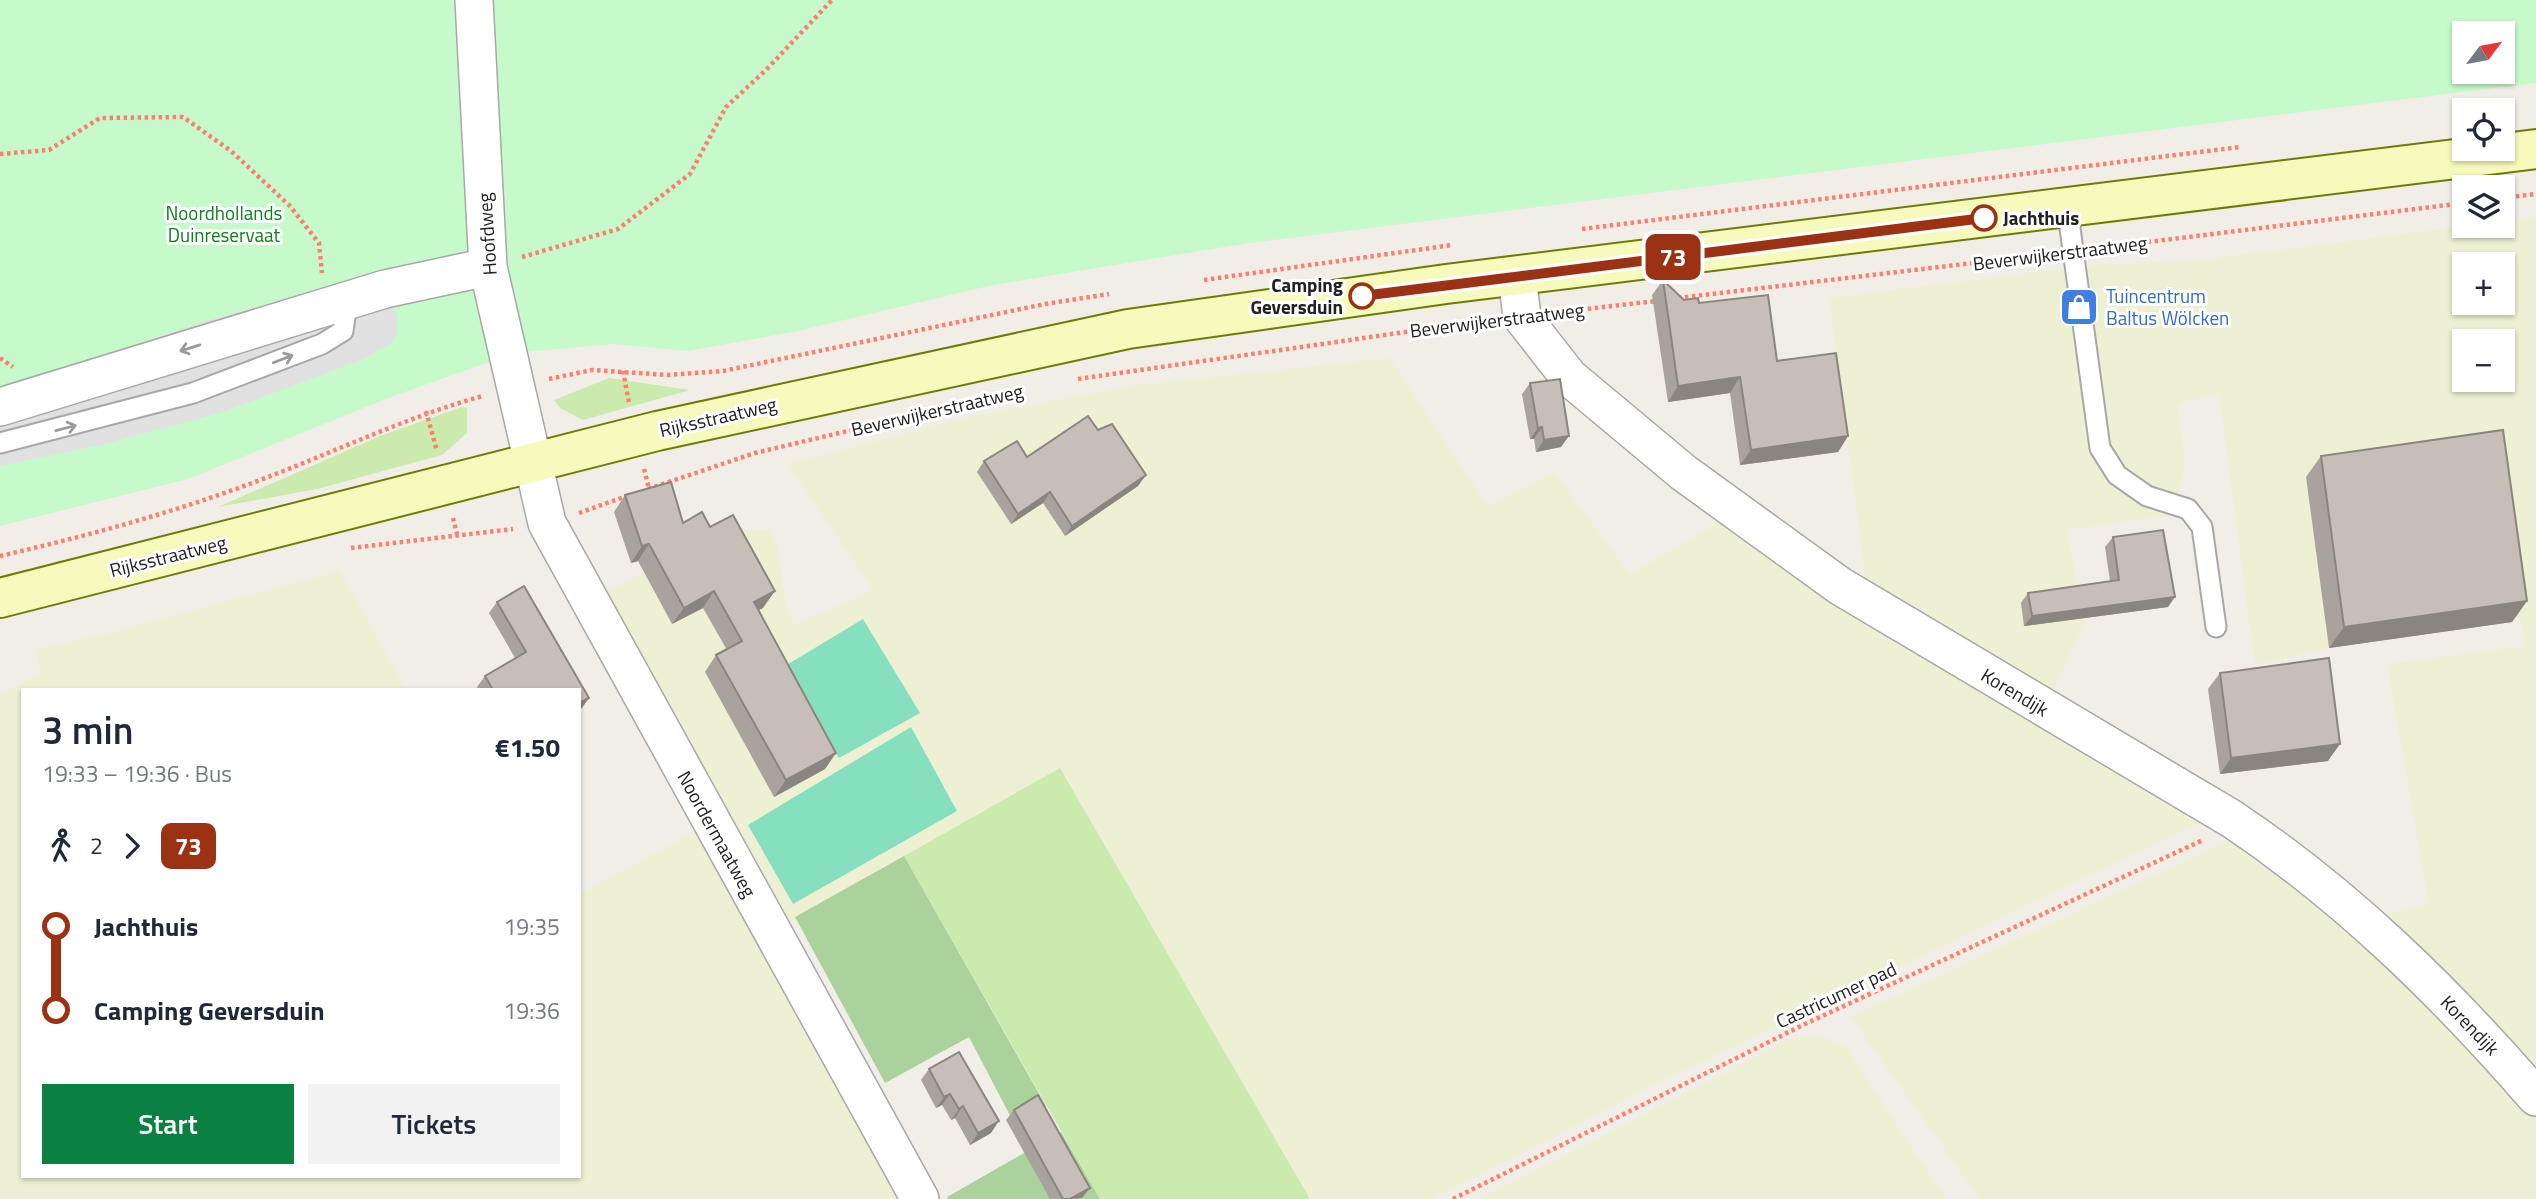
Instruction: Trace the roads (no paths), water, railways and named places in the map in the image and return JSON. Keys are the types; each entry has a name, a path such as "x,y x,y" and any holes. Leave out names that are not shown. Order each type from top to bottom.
{"main road":[{"path":"1517,276 2536,149"},
{"name":"Rijksstraatweg","path":"0,598 657,431 1048,344 1128,329 1517,276"}],"street":[{"name":"Hoofdweg","path":"474,0 488,267 531,463"},
{"path":"0,407 385,289 488,267"},
{"name":"Korendijk","path":"1517,276 1522,317 1569,377 1684,473 1840,586 2232,819 2293,860 2359,914 2479,1032 2536,1097"},
{"name":"Noordermaatweg","path":"531,463 547,523 920,1199"}],"lane":[{"path":"2067,206 2071,251 2100,448 2117,475 2147,496 2188,509 2202,527 2216,627"},
{"path":"0,443 193,393 322,344 343,331 345,317 326,307"}],"place":[{"name":"Jachthuis","path":"1984,218"},
{"name":"Camping Geversduin","path":"1362,296"},
{"name":"Tuincentrum Baltus Wölcken","path":"2079,307"}],"park label":[{"name":"Noordhollands Duinreservaat","path":"224,224"}]}
